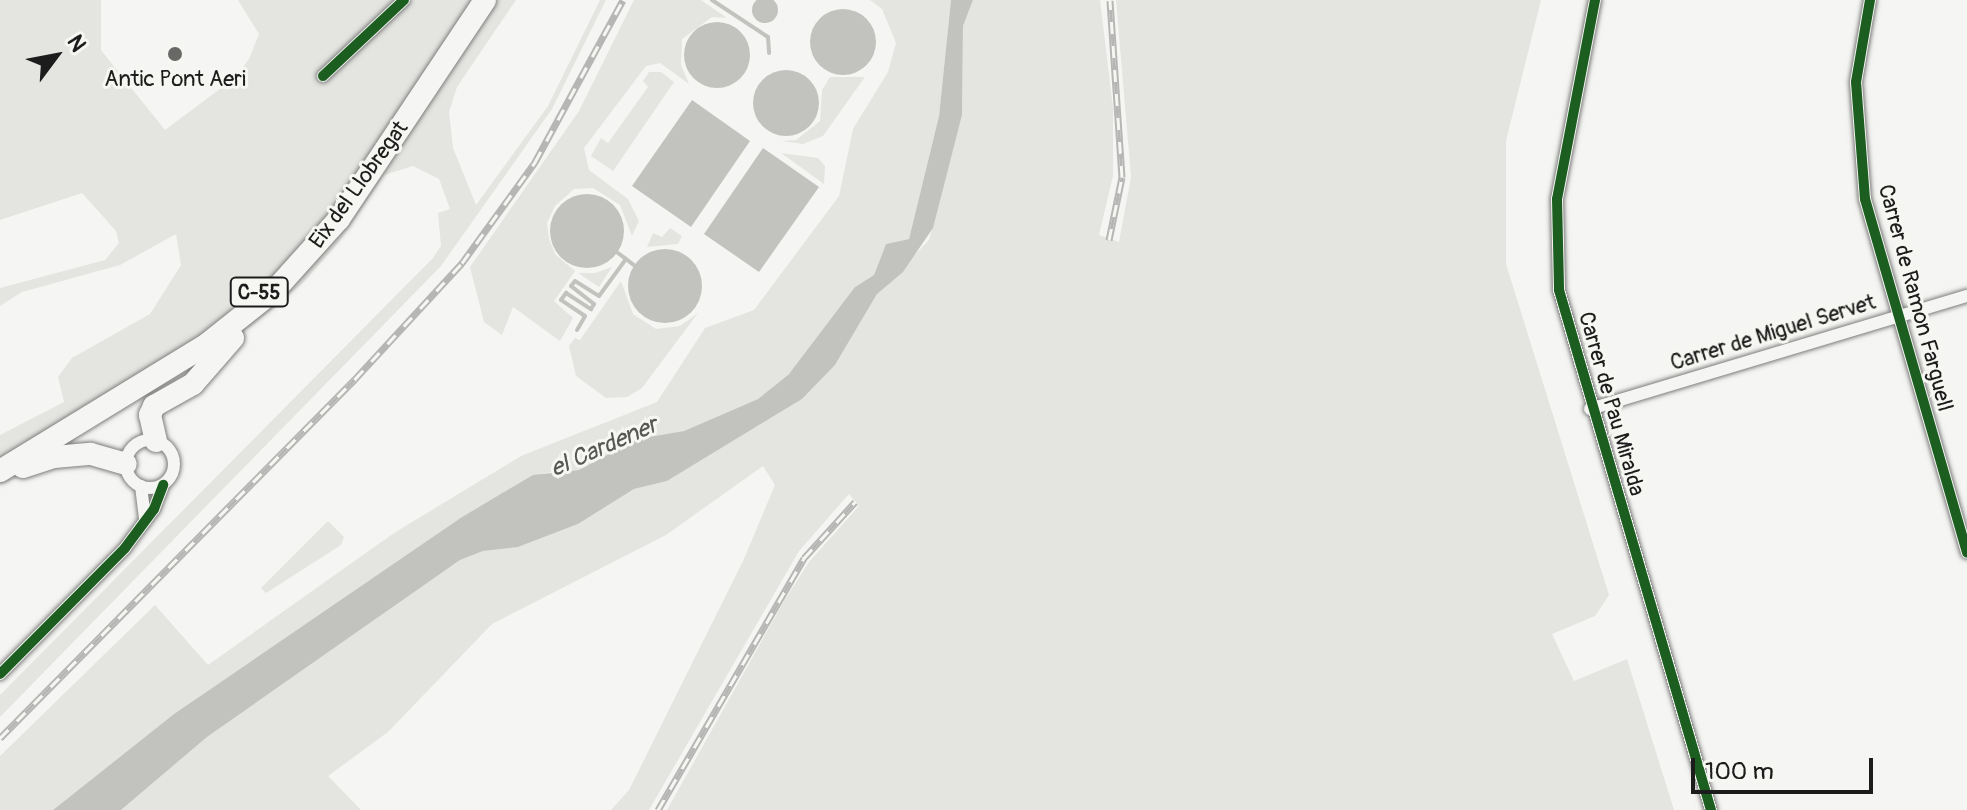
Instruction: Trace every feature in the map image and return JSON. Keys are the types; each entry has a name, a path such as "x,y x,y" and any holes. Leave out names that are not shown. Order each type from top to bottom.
{"highway":[{"name":"Eix del Llobregat","path":"0,458 180,350 267,285 331,215 471,0"},
{"name":"Eix del Llobregat","path":"0,471 207,344 256,307 305,260 355,197 485,0"},
{"path":"156,441 150,415 154,406 193,384 285,289 305,260"},
{"path":"0,477 54,457 91,454 126,464"}],"street":[{"path":"323,76 404,0"},
{"name":"Carrer de Pau Miralda","path":"1595,0 1557,199 1559,290 1590,409 1711,810"},
{"name":"Carrer de Ramon Farguell","path":"1870,0 1856,82 1857,140 1865,199 1895,318 1967,553"},
{"name":"Carrer de Miguel Servet","path":"1590,409 1967,296"},
{"path":"0,674 145,521 175,462 170,450 156,441 135,445 126,464 129,476 141,486 163,485"},
{"path":"141,486 145,521"}],"shaded area":[{"path":"765,-3 774,1 778,10 774,19 765,23 756,19 752,10 756,1"},
{"path":"0,0 101,0 101,50 165,130 236,77 249,59 259,34 238,0 516,0 457,87 449,112 453,148 476,205 548,106 600,0 606,0 552,109 441,266 0,717 0,695 433,258 441,246 438,213 450,209 439,179 413,166 384,175 340,241 303,283 252,326 79,433 59,461 0,485 0,435 64,402 58,377 72,358 150,314 181,265 176,234 120,265 22,292 0,306 0,288 105,260 119,243 116,231 82,193 0,220"},
{"path":"634,0 701,0 727,18 712,17 682,39 681,65 689,84 660,63 646,66 584,148 589,170 628,199 639,221 632,236 620,205 593,188 574,189 555,206 547,223 549,239 555,254 575,271 554,301 573,318 560,341 513,307 502,335 484,322 470,267 579,111"},
{"path":"870,0 951,0 939,116 909,239 886,244 874,275 855,287 797,367 758,399 684,431 637,439 579,470 544,473 524,481 462,517 174,714 53,810 0,810 0,756 155,605 208,665 394,533 521,456 657,402 705,328 754,310 839,196 853,129 888,72 896,43 882,9"},
{"path":"951,0 973,0 963,26 962,115 933,228 903,272 877,294 835,365 802,399 667,481 634,489 578,524 518,547 483,551 460,560 207,737 121,810 53,810 174,714 462,517 533,475 579,470 637,439 684,431 758,399 789,374 855,287 874,275 886,244 909,239 939,116"},
{"path":"973,0 1100,0 1113,108 1113,176 1099,235 1119,242 1131,177 1116,0 1541,0 1506,141 1506,264 1609,595 1595,616 1552,634 1574,681 1627,659 1674,810 667,810 784,601 809,562 859,506 849,494 799,551 649,810 611,810 629,790 743,561 775,485 763,466 666,535 492,624 388,732 328,776 361,810 121,810 207,737 460,560 483,551 518,547 578,524 634,489 667,481 802,399 835,365 877,294 929,240 962,115 963,26"},
{"path":"849,9 867,18 874,29 874,55 867,66 856,73 837,75 819,66 812,55 810,36 819,18 830,11"},
{"path":"723,22 741,31 748,42 748,68 741,79 730,86 711,88 693,79 686,68 684,49 693,31 704,24"},
{"path":"792,70 810,79 817,90 817,116 810,127 799,134 780,136 762,127 755,116 753,97 762,79 773,72"},
{"path":"649,72 661,72 674,82 613,171 591,156 601,138 608,143 648,87 643,81"},
{"path":"830,77 865,77 823,136 803,144 781,141 796,140 820,121 822,90"},
{"path":"692,100 750,141 691,227 632,186"},
{"path":"763,148 819,187 759,272 704,234"},
{"path":"781,153 818,158 825,166 824,184"},
{"path":"580,194 594,194 608,200 618,210 624,231 618,252 608,262 594,268 580,268 566,262 556,252 550,238 550,224 556,210 566,200"},
{"path":"670,228 682,236 678,244 647,247 653,233 662,237"},
{"path":"665,249 679,252 691,260 699,272 702,286 699,300 691,312 679,320 665,323 651,320 639,312 631,300 628,286 631,272 639,260 651,252"},
{"path":"612,267 599,287 578,273 595,273"},
{"path":"621,281 633,314 656,329 680,326 698,313 642,388 627,397 606,398 576,376 569,346 575,338 580,340"},
{"path":"328,521 344,537 341,545 266,593 261,588"}],"waterway":[{"path":"712,0 768,37 769,53"},
{"path":"618,253 634,265"},
{"path":"577,330 585,316 561,300 566,293 591,309 594,304 571,286 575,281 599,296 626,259"}],"railway":[{"path":"0,738 355,379 462,263 535,162 623,0"},
{"path":"1109,240 1122,177 1110,0"},
{"path":"658,810 804,558 855,502"}],"cycle path":[{"path":"323,76 404,0"},
{"path":"1595,0 1557,199 1559,290 1711,810"},
{"path":"1870,0 1856,82 1865,199 1967,553"},
{"path":"0,674 125,548 154,509 163,485"}],"place":[{"name":"Antic Pont Aeri","path":"175,54"}],"water label":[{"name":"el Cardener","path":"604,447"}]}
